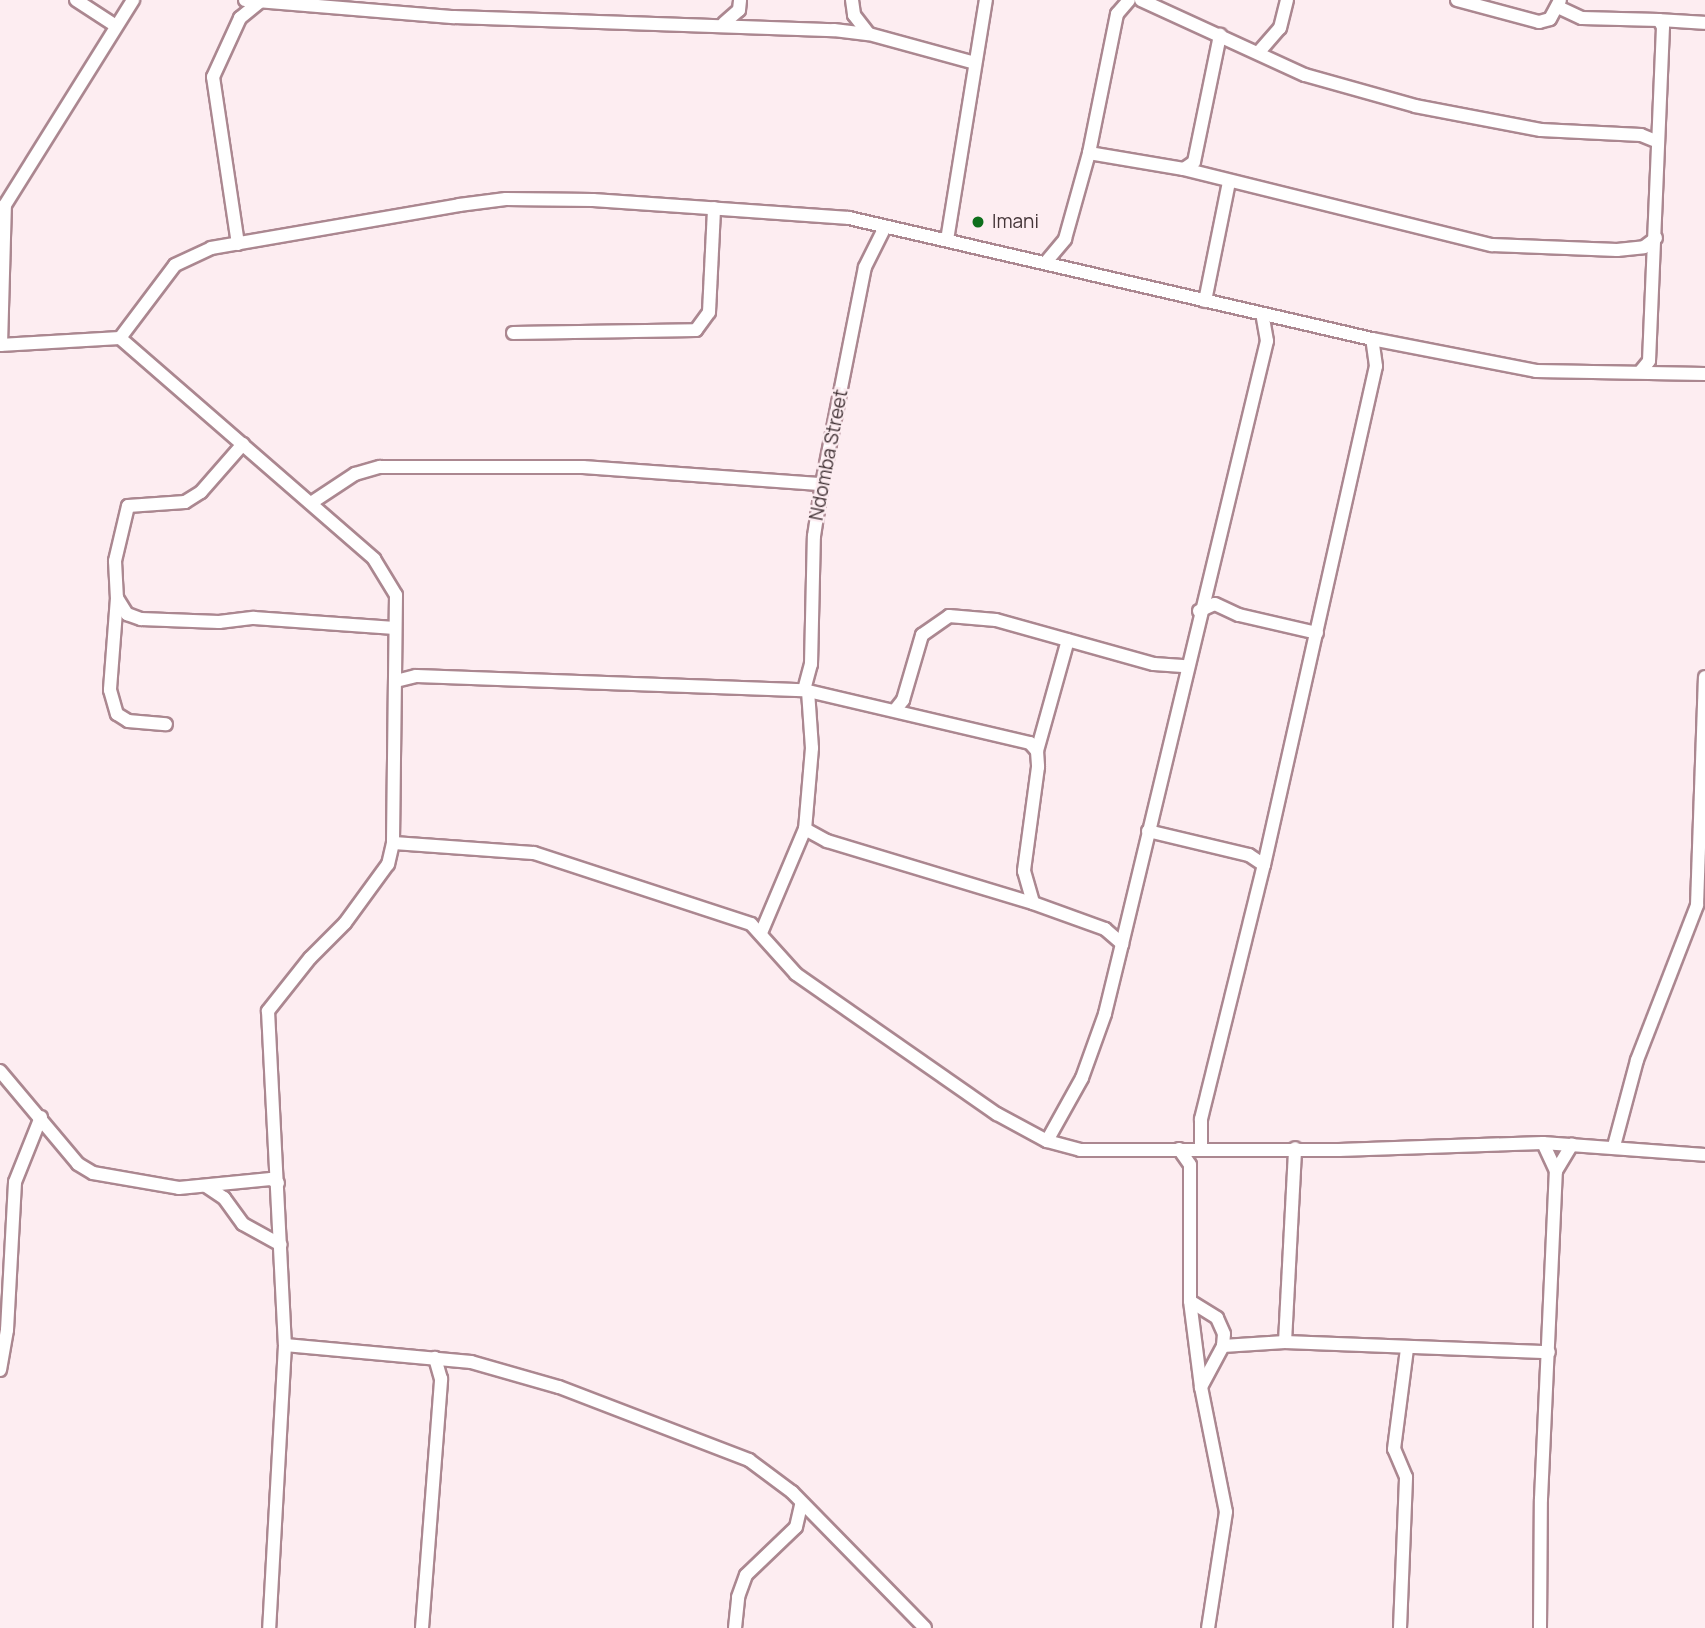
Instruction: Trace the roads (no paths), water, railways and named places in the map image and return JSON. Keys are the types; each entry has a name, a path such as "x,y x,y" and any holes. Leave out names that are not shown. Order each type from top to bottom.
{"street":[{"path":"76,0 113,24"},
{"path":"132,0 113,24 18,178 5,205 1,253 0,345 120,338 312,503 384,571 396,594 393,843 379,881 268,1012 285,1345 269,1628"},
{"path":"244,0 869,33 975,63"},
{"path":"852,0 854,15 869,33"},
{"path":"947,240 986,0"},
{"path":"1046,262 1065,239 1089,153 1116,14 1129,0"},
{"path":"1141,0 1305,75 1415,106 1541,130 1633,134 1658,142"},
{"path":"1258,54 1280,28 1287,0"},
{"path":"1457,0 1539,22 1550,19 1559,4 1582,19 1705,23"},
{"path":"238,244 213,77 240,18 260,2"},
{"path":"723,24 740,5 750,25"},
{"path":"834,30 854,15"},
{"path":"1641,371 1649,361 1656,238 1664,36 1659,20"},
{"path":"1184,169 1197,154 1220,36"},
{"path":"1089,153 1184,169 1492,246 1617,250 1644,247 1656,238"},
{"path":"1205,301 1229,182"},
{"path":"120,338 175,265 192,253 506,199 790,211 947,240 1372,339 1536,372 1641,371 1705,374"},
{"path":"513,333 696,330 709,312 714,208"},
{"name":"Ndomba Street","path":"761,933 805,829 811,748 806,690 811,664 814,537 865,267 885,227"},
{"path":"1047,1141 1082,1078 1105,1014 1199,611 1267,341 1262,314"},
{"path":"1201,1148 1201,1119 1264,865 1376,366 1372,339"},
{"path":"166,724 128,721 117,714 110,690 117,598 116,544 128,506 185,502 201,492 243,444"},
{"path":"312,503 355,474 380,467 583,467 822,484"},
{"path":"117,598 127,614 141,619 219,622 254,618 396,628"},
{"path":"1199,611 1215,604 1239,615 1317,633"},
{"path":"895,710 903,700 922,635 950,616 996,620 1154,664 1186,666"},
{"path":"1033,903 1024,871 1037,751 1068,640"},
{"path":"396,681 416,676 806,690 1018,738 1037,751"},
{"path":"1614,1146 1637,1060 1699,911 1705,677"},
{"path":"805,829 827,841 1033,903 1105,929 1122,944"},
{"path":"1148,831 1249,855 1264,865"},
{"path":"393,843 534,853 751,924 796,974 997,1114 1047,1141 1080,1150 1543,1143 1614,1146 1705,1155"},
{"path":"1105,929 1128,916"},
{"path":"0,1072 41,1117 78,1164 93,1173 178,1188 271,1179 278,1183"},
{"path":"0,1370 13,1236 15,1182 41,1117"},
{"path":"1540,1628 1541,1499 1556,1171 1543,1143"},
{"path":"1556,1171 1572,1144"},
{"path":"1285,1342 1295,1148"},
{"path":"1179,1149 1190,1165 1190,1301 1200,1387 1226,1512 1208,1628"},
{"path":"206,1186 224,1198 243,1224 281,1245"},
{"path":"0,1244 13,1236"},
{"path":"1190,1301 1217,1318 1223,1346 1200,1387"},
{"path":"1223,1346 1285,1342 1407,1349 1549,1352"},
{"path":"285,1345 471,1362 559,1387 749,1460 802,1505 925,1628"},
{"path":"1400,1628 1406,1477 1394,1449 1407,1349"},
{"path":"422,1628 441,1379 435,1358"},
{"path":"735,1628 738,1597 747,1575 796,1527 802,1505"}],"place":[{"name":"Imani","path":"978,222"}]}
